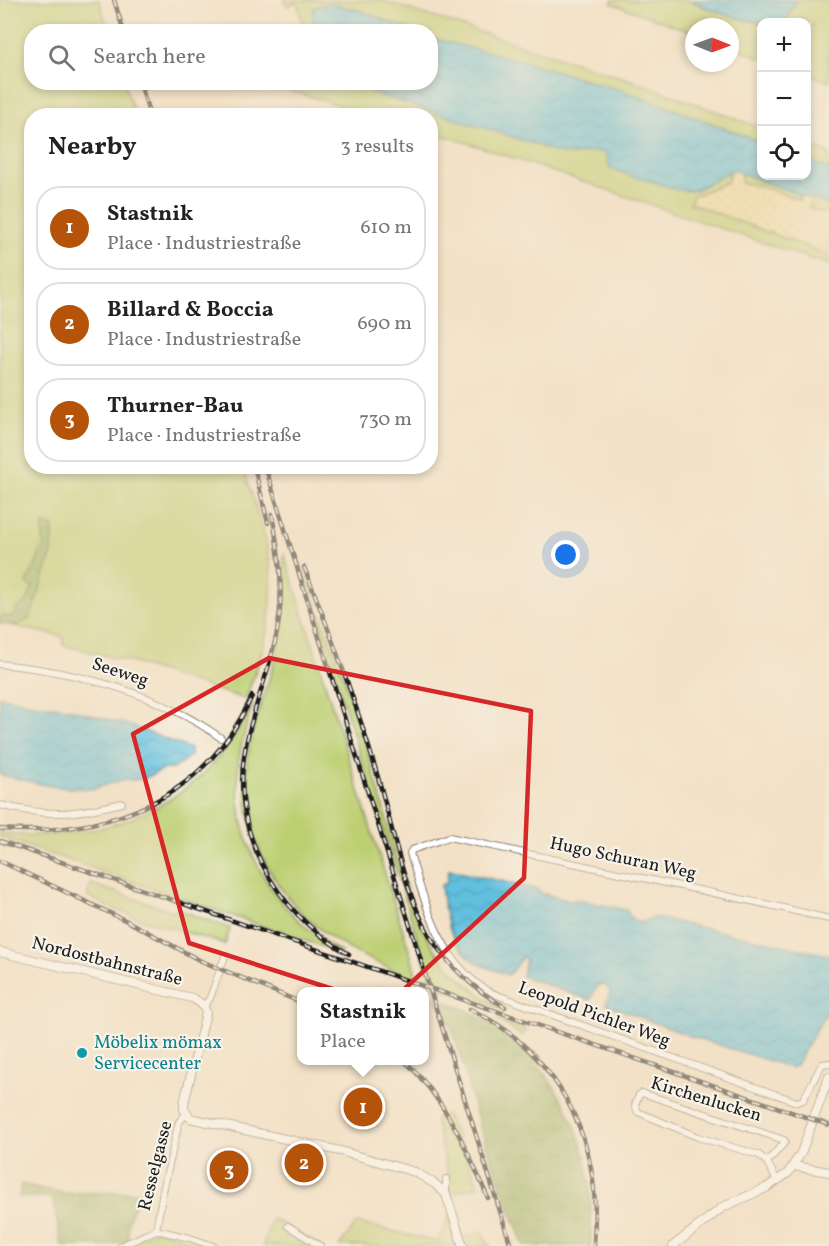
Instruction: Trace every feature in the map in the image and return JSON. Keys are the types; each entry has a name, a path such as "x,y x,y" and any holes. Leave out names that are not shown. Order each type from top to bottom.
{"street":[{"name":"Seeweg","path":"0,664 67,672 115,686 173,710 221,738"},
{"path":"0,805 33,813 57,815 85,812 122,803"},
{"name":"Hugo Schuran Weg","path":"412,850 449,837 779,907 829,920"},
{"name":"Leopold Pichler Weg","path":"412,850 410,853 426,907 451,956 486,989 518,1003 797,1102 803,1100 822,1065 829,1063"},
{"name":"Nordostbahnstraße","path":"0,952 192,998 204,1006"},
{"path":"204,1006 210,998 225,956"},
{"name":"Resselgasse","path":"156,1230 179,1122 186,1114 184,1103 205,1020 204,1006"},
{"path":"673,1246 723,1207 777,1181 794,1166 806,1143 829,1077"},
{"name":"Kirchenlucken","path":"642,1093 784,1140 785,1142 767,1162 753,1152 698,1137 638,1112 635,1105 639,1095 642,1093"},
{"path":"186,1114 195,1120 279,1137 390,1164 423,1176 446,1194"},
{"path":"767,1162 777,1181"},
{"path":"794,1166 829,1172"},
{"path":"446,1179 446,1194 463,1246"},
{"path":"288,1226 320,1246"},
{"path":"121,1246 156,1230 213,1246"}],"highlighted area":[{"path":"269,658 531,711 524,878 386,1006 189,943 133,734"}],"green space":[{"path":"0,0 99,0 107,24 24,24 24,90 126,90 133,108 24,108 24,474 245,474 266,540 271,570 268,626 264,645 245,699 131,662 63,645 64,637 0,623"},
{"path":"284,0 380,0 643,84 757,127 757,140 599,84 438,40 438,24 395,24 358,10 314,8 314,24 303,24 297,2 287,6"},
{"path":"612,0 690,0 703,7 757,23 757,56 739,49 739,18 685,18 685,30 611,3"},
{"path":"796,0 829,0 829,82 811,75 811,28 813,24 811,18 788,18"},
{"path":"287,90 364,90 421,108 350,108"},
{"path":"438,113 545,149 573,155 597,150 605,153 633,177 694,191 729,172 728,182 693,196 690,203 829,255 829,265 438,134"},
{"path":"811,147 829,153 829,169 811,162"},
{"path":"741,173 801,195 800,200 760,186 741,183"},
{"path":"811,198 829,205 829,211 822,213 809,208"},
{"path":"43,525 53,526 51,546 53,550 30,619 17,625 0,624 0,616 13,616 17,608 27,601 33,587 27,584 28,579 40,551 45,547"},
{"path":"284,553 414,966 416,980 357,953 316,926 280,887 256,841 249,816 246,789 247,762 255,722 279,644 283,605"},
{"path":"298,557 356,714 401,871 418,918 444,962 473,989 505,1010 432,985"},
{"path":"253,704 238,766 238,796 251,850 263,875 296,918 342,953 0,837 0,833 29,835 85,831 138,816 163,803 187,787 216,761"},
{"path":"91,884 175,912 176,909 230,928 225,944 111,908 87,896"},
{"path":"436,999 466,1010 494,1026 519,1046 541,1069 559,1096 574,1124 584,1155 591,1194 591,1246 524,1246 483,1136 451,1026"},
{"path":"498,1020 525,1028 526,1032 522,1036"},
{"path":"446,1114 478,1186 453,1193 449,1191 450,1184 435,1118"},
{"path":"21,1184 63,1193 142,1192 129,1217 128,1241 105,1246 62,1246 52,1197 19,1197"},
{"path":"449,1215 457,1246 339,1246 357,1223 438,1242"},
{"path":"272,1218 320,1246 263,1246"},
{"path":"156,1230 213,1246 121,1246"},
{"path":"482,1232 490,1246 469,1246 465,1236"}],"sand":[{"path":"733,170 741,173 741,183 760,186 799,200 801,195 811,198 809,208 822,213 829,211 829,255 690,203 693,196 728,182 729,172"}],"water":[{"path":"690,0 796,0 787,18 757,18 757,21 713,10"},
{"path":"329,3 358,10 395,24 314,24 313,8"},
{"path":"438,40 523,61 627,92 757,141 757,179 733,170 693,191 676,190 610,168 605,153 556,152 438,113 438,108 421,108 364,90 438,90"},
{"path":"811,162 829,169 829,205 760,180 811,180"},
{"path":"0,696 33,704 62,707 132,726 190,749 190,756 173,769 164,769 143,779 119,781 93,789 55,787 0,775"},
{"path":"449,870 537,889 541,893 574,902 575,899 627,910 631,918 640,923 653,917 829,955 829,1008 796,1065 792,1068 687,1035 606,1004 610,992 606,985 598,985 590,1000 522,976 526,959 522,957 509,975 489,968 468,956 454,939 446,918 441,885 446,884"}],"railway":[{"path":"114,0 122,24"},
{"path":"142,90 148,108"},
{"path":"256,474 268,523"},
{"path":"268,474 511,1246"},
{"path":"272,514 280,570 280,612 272,655 247,740 243,772 244,804 250,835 262,864 278,891 298,915 322,936 349,954"},
{"path":"304,567 353,700 379,781 406,880 421,918 437,947 454,967 483,993 505,1007"},
{"path":"0,829 40,830 79,826 115,818 149,804 180,786 208,762 232,732 252,696"},
{"path":"0,841 426,987"},
{"path":"0,861 129,922 199,960 297,1001"},
{"path":"429,988 829,1125"},
{"path":"470,1009 517,1039 537,1058 554,1079 568,1102 588,1153 595,1206 594,1246"},
{"path":"409,1065 443,1107 463,1142 488,1198"}],"place":[{"name":"Möbelix mömax Servicecenter","path":"82,1053"},
{"name":"Stastnik","path":"363,1107"},
{"name":"Billard & Boccia","path":"304,1163"},
{"name":"Thurner-Bau","path":"229,1170"}]}
